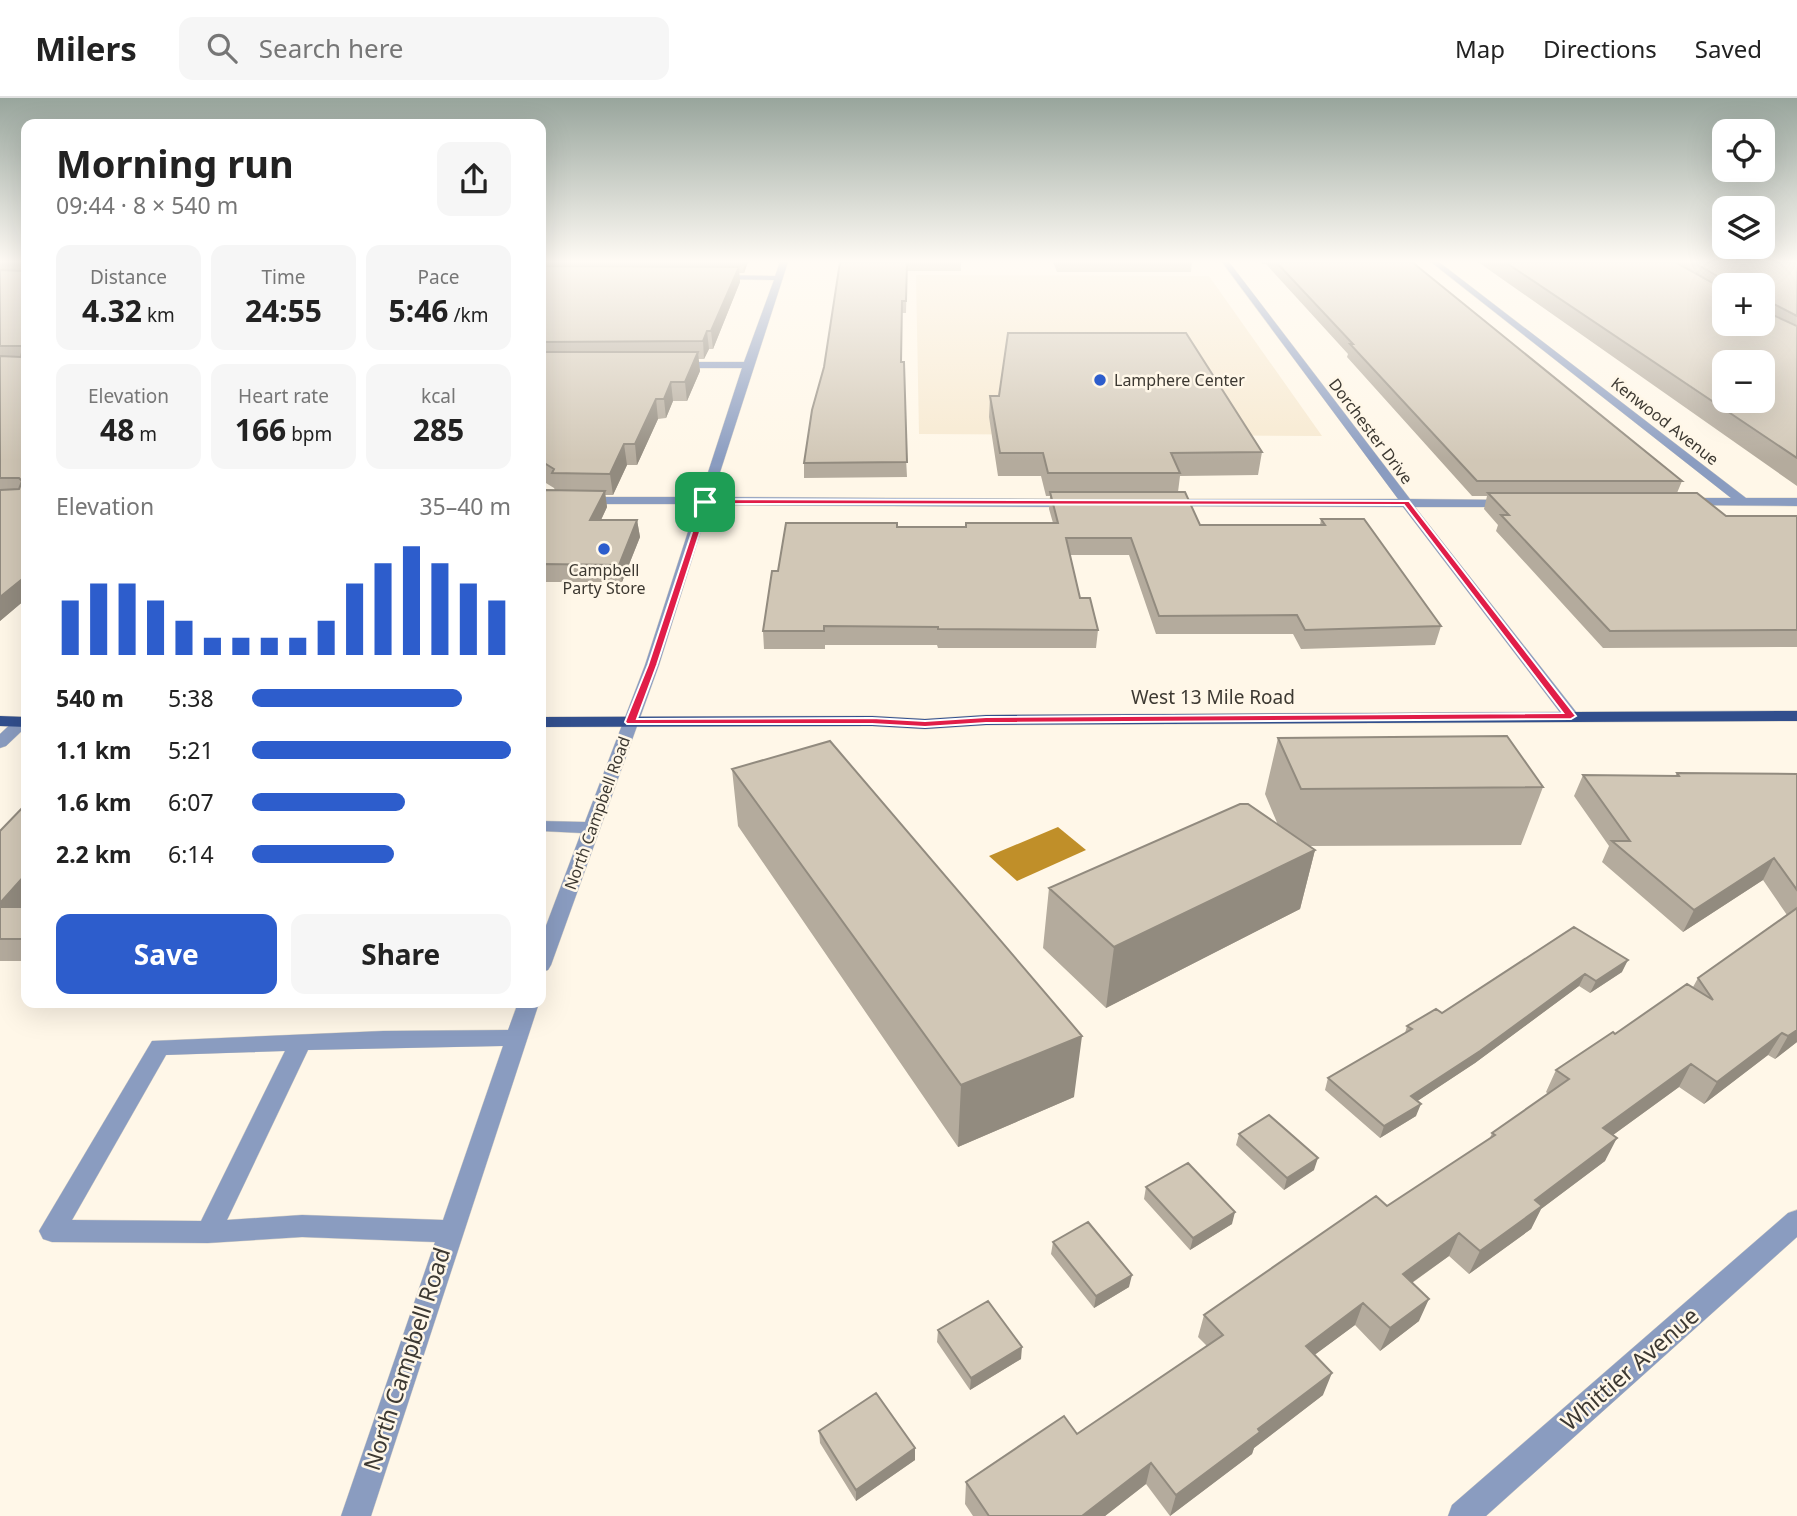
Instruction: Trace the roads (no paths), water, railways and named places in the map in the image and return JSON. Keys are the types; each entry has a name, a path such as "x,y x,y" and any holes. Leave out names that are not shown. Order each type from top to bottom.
{"main road":[{"name":"West 13 Mile Road","path":"546,722 872,721 925,724 986,720 1797,716"},
{"path":"0,722 21,722"}],"street":[{"name":"North Campbell Road","path":"546,952 652,665 761,328"},
{"name":"Dorchester Drive","path":"1275,328 1571,716"},
{"name":"Kenwood Avenue","path":"1519,328 1743,502"},
{"path":"662,365 748,365"},
{"path":"546,500 1085,503"},
{"path":"1670,502 1797,502"},
{"path":"1154,503 1516,503"},
{"path":"0,743 21,725"},
{"path":"546,826 592,828"},
{"name":"North Campbell Road","path":"356,1516 449,1231 526,1008"},
{"path":"449,1231 302,1226 208,1232 52,1231 160,1047 383,1039 515,1038"},
{"path":"208,1232 300,1043"},
{"name":"Whittier Avenue","path":"1463,1516 1797,1221"}],"place":[{"name":"Lamphere Center","path":"1100,380"},
{"name":"Campbell Party Store","path":"604,549"}]}
